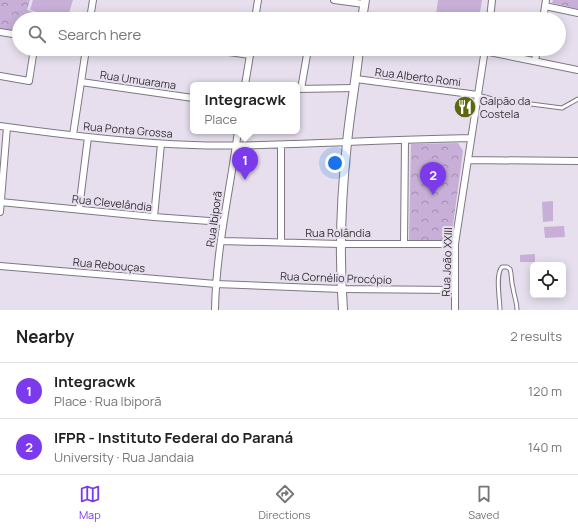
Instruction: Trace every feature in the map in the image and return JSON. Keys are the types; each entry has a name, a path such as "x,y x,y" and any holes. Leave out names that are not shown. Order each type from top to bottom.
{"street":[{"path":"91,12 93,0"},
{"path":"256,12 257,0"},
{"path":"334,0 364,2 363,12"},
{"path":"491,12 492,0"},
{"path":"545,3 578,13"},
{"path":"0,32 12,34"},
{"path":"0,76 29,81 33,56"},
{"path":"73,135 85,56"},
{"path":"245,82 249,56"},
{"path":"300,85 306,56"},
{"path":"343,310 341,289 341,244 347,142 359,56"},
{"name":"Rua João XXIII","path":"455,310 455,244 484,56"},
{"path":"513,56 578,70"},
{"path":"536,61 537,56"},
{"name":"Rua Alberto Romi","path":"356,80 478,95"},
{"name":"Rua Umuarama","path":"81,82 190,98"},
{"path":"300,89 355,88"},
{"name":"Rua Ponta Grossa","path":"0,126 161,144 236,146 471,138"},
{"path":"0,212 7,127"},
{"name":"Rua Ibiporã","path":"216,310 216,284 223,222 238,134"},
{"path":"79,209 88,137"},
{"path":"404,243 405,140"},
{"path":"154,217 161,144"},
{"path":"281,145 281,242"},
{"path":"468,160 578,161"},
{"name":"Rua Clevelândia","path":"0,202 223,222"},
{"name":"Rua Rolândia","path":"221,241 341,244 455,244"},
{"name":"Rua Rebouças","path":"0,266 216,284"},
{"name":"Rua Cornélio Procópio","path":"216,284 341,289 455,290"}],"lane":[{"path":"478,95 492,100 562,108 578,99"},
{"path":"500,310 500,270 505,266 510,269 512,287 517,302 517,310"}],"green space":[{"path":"0,0 30,0 27,10 33,12 12,12 12,31 0,30"},
{"path":"33,0 73,0 69,12 36,12 30,10"},
{"path":"438,0 482,0 480,12 436,12"},
{"path":"553,0 578,0 578,9 552,3"},
{"path":"458,143 463,151 451,240 409,240 411,144"},
{"path":"553,201 553,221 543,222 542,202"},
{"path":"564,226 565,237 545,238 544,227"},
{"path":"535,254 535,262 520,262 520,255"}],"place":[{"name":"Galpão da Costela","path":"465,107"},
{"name":"Integracwk","path":"245,180"},
{"name":"IFPR - Instituto Federal do Paraná","path":"433,195"}]}
